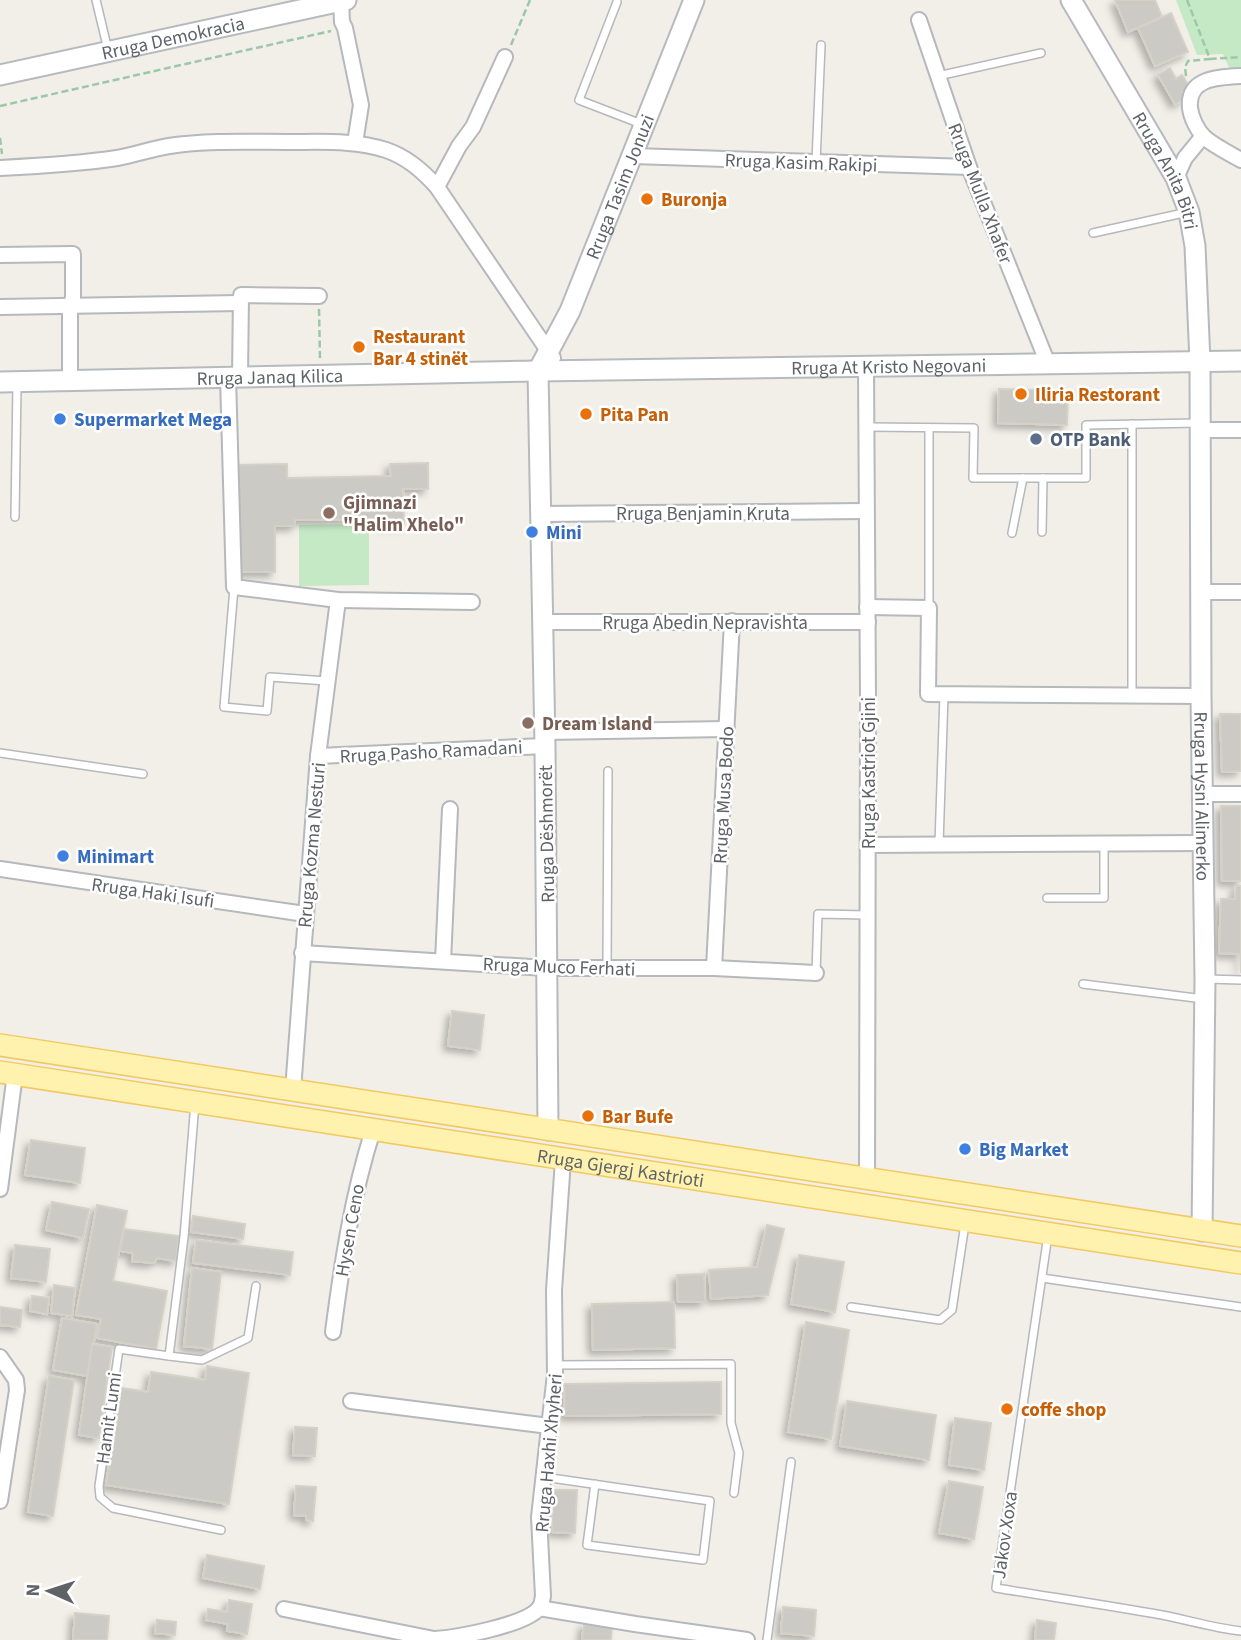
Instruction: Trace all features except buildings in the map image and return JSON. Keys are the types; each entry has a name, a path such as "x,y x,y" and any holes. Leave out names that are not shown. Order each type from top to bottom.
{"main road":[{"name":"Rruga Demokracia","path":"0,75 342,0"},
{"name":"Rruga Tasim Jonuzi","path":"538,371 570,311 694,0"},
{"name":"Rruga Anita Bitri","path":"1070,0 1176,178 1189,212 1195,246 1200,362"},
{"name":"Rruga At Kristo Negovani","path":"538,371 1241,361"},
{"name":"Rruga Hysni Alimerko","path":"1200,362 1205,979 1202,1231"},
{"name":"Rruga Janaq Kilica","path":"8,382 538,371"},
{"name":"Rruga Dëshmorët","path":"538,371 545,739 548,1130"},
{"name":"Rruga Gjergj Kastrioti","path":"0,1045 1241,1236"},
{"name":"Rruga Gjergj Kastrioti","path":"7,1073 1241,1264"}],"street":[{"path":"342,0 342,22 361,104 355,143"},
{"name":"Rruga Mulla Xhafer","path":"919,20 969,167 1048,364"},
{"path":"437,187 459,146 473,127 505,57"},
{"path":"1241,76 1214,78 1193,88 1189,99 1190,112 1203,135 1241,160"},
{"path":"1176,178 1185,158 1203,135"},
{"path":"0,168 74,164 168,146 207,142 355,143 386,150 422,171 437,187 561,371"},
{"name":"Rruga Kasim Rakipi","path":"633,156 969,167"},
{"path":"0,255 73,254 70,380"},
{"path":"319,296 241,295 234,377 234,587 338,600 472,602"},
{"path":"0,307 240,303"},
{"name":"Rruga Kastriot Gjini","path":"866,367 866,1179"},
{"path":"1200,427 1241,430"},
{"name":"Rruga Benjamin Kruta","path":"540,514 866,512"},
{"path":"1200,592 1241,592"},
{"name":"Rruga Kozma Nesturi","path":"293,1090 318,756 338,600"},
{"path":"867,607 929,608 928,694 1201,696"},
{"name":"Rruga Musa Bodo","path":"714,968 732,621"},
{"name":"Rruga Abedin Nepravishta","path":"542,622 868,622"},
{"name":"Rruga Pasho Ramadani","path":"318,756 727,729"},
{"path":"1202,794 1241,794"},
{"path":"443,961 450,809"},
{"path":"868,845 1203,843"},
{"name":"Rruga Haki Isufi","path":"0,869 305,914"},
{"name":"Rruga Muco Ferhati","path":"302,953 547,968 714,968 817,973"},
{"path":"0,1189 7,1073"},
{"name":"Hysen Ceno","path":"333,1332 350,1215 373,1130"},
{"name":"Rruga Haxhi Xhyheri","path":"539,1608 543,1596 539,1517 555,1365 554,1290 564,1160"},
{"path":"0,1357 16,1380 17,1390 0,1501"},
{"path":"351,1401 549,1426"},
{"path":"284,1609 434,1639 478,1633 526,1617 539,1608 747,1640"}],"lane":[{"path":"96,0 108,51"},
{"path":"617,2 579,100 645,125"},
{"path":"816,162 821,45"},
{"path":"938,76 1041,53"},
{"path":"1093,233 1189,212"},
{"path":"8,382 15,517"},
{"path":"1132,424 1132,695"},
{"path":"866,427 974,428 973,478 1086,478 1086,425 1200,427"},
{"path":"929,428 929,608"},
{"path":"1012,533 1023,478"},
{"path":"1042,531 1043,478"},
{"path":"234,587 224,707 267,711 270,677 327,681"},
{"path":"939,844 944,694"},
{"path":"0,753 143,774"},
{"path":"607,968 608,771"},
{"path":"1047,898 1104,898 1104,844"},
{"path":"817,973 818,914 867,915"},
{"path":"1205,979 1241,980"},
{"path":"1083,984 1205,999"},
{"path":"195,1103 184,1237 169,1356 201,1360 248,1338 256,1286"},
{"path":"851,1307 940,1320 952,1310 965,1221"},
{"name":"Jakov Xoxa","path":"1048,1234 996,1588 1113,1606 1169,1616 1212,1628 1241,1631"},
{"path":"1042,1279 1241,1307"},
{"name":"Hamit Lumi","path":"169,1356 118,1349 99,1486 100,1497 113,1508 221,1530"},
{"path":"555,1365 731,1364 731,1423 739,1453 734,1493"},
{"path":"767,1640 791,1462"},
{"path":"544,1476 710,1501 703,1560 587,1545 595,1484"}],"path":[{"path":"505,57 530,0"},
{"path":"1187,0 1210,59"},
{"path":"0,106 345,28"},
{"path":"1193,88 1186,76 1185,67 1188,61 1241,57"},
{"path":"319,296 320,376"}],"green space":[{"path":"1176,0 1241,0 1241,73 1232,74 1223,54 1197,55"},
{"path":"369,524 369,585 299,586 299,525"}],"place":[{"name":"Buronja","path":"647,199"},
{"name":"Restaurant Bar 4 stinët","path":"359,347"},
{"name":"Iliria Restorant","path":"1021,394"},
{"name":"Pita Pan","path":"586,414"},
{"name":"Supermarket Mega","path":"60,419"},
{"name":"OTP Bank","path":"1036,439"},
{"name":"Gjimnazi \"Halim Xhelo\"","path":"329,513"},
{"name":"Mini","path":"532,532"},
{"name":"Dream Island","path":"528,723"},
{"name":"Minimart","path":"63,856"},
{"name":"Bar Bufe","path":"588,1116"},
{"name":"Big Market","path":"965,1149"},
{"name":"coffe shop","path":"1007,1409"}]}
